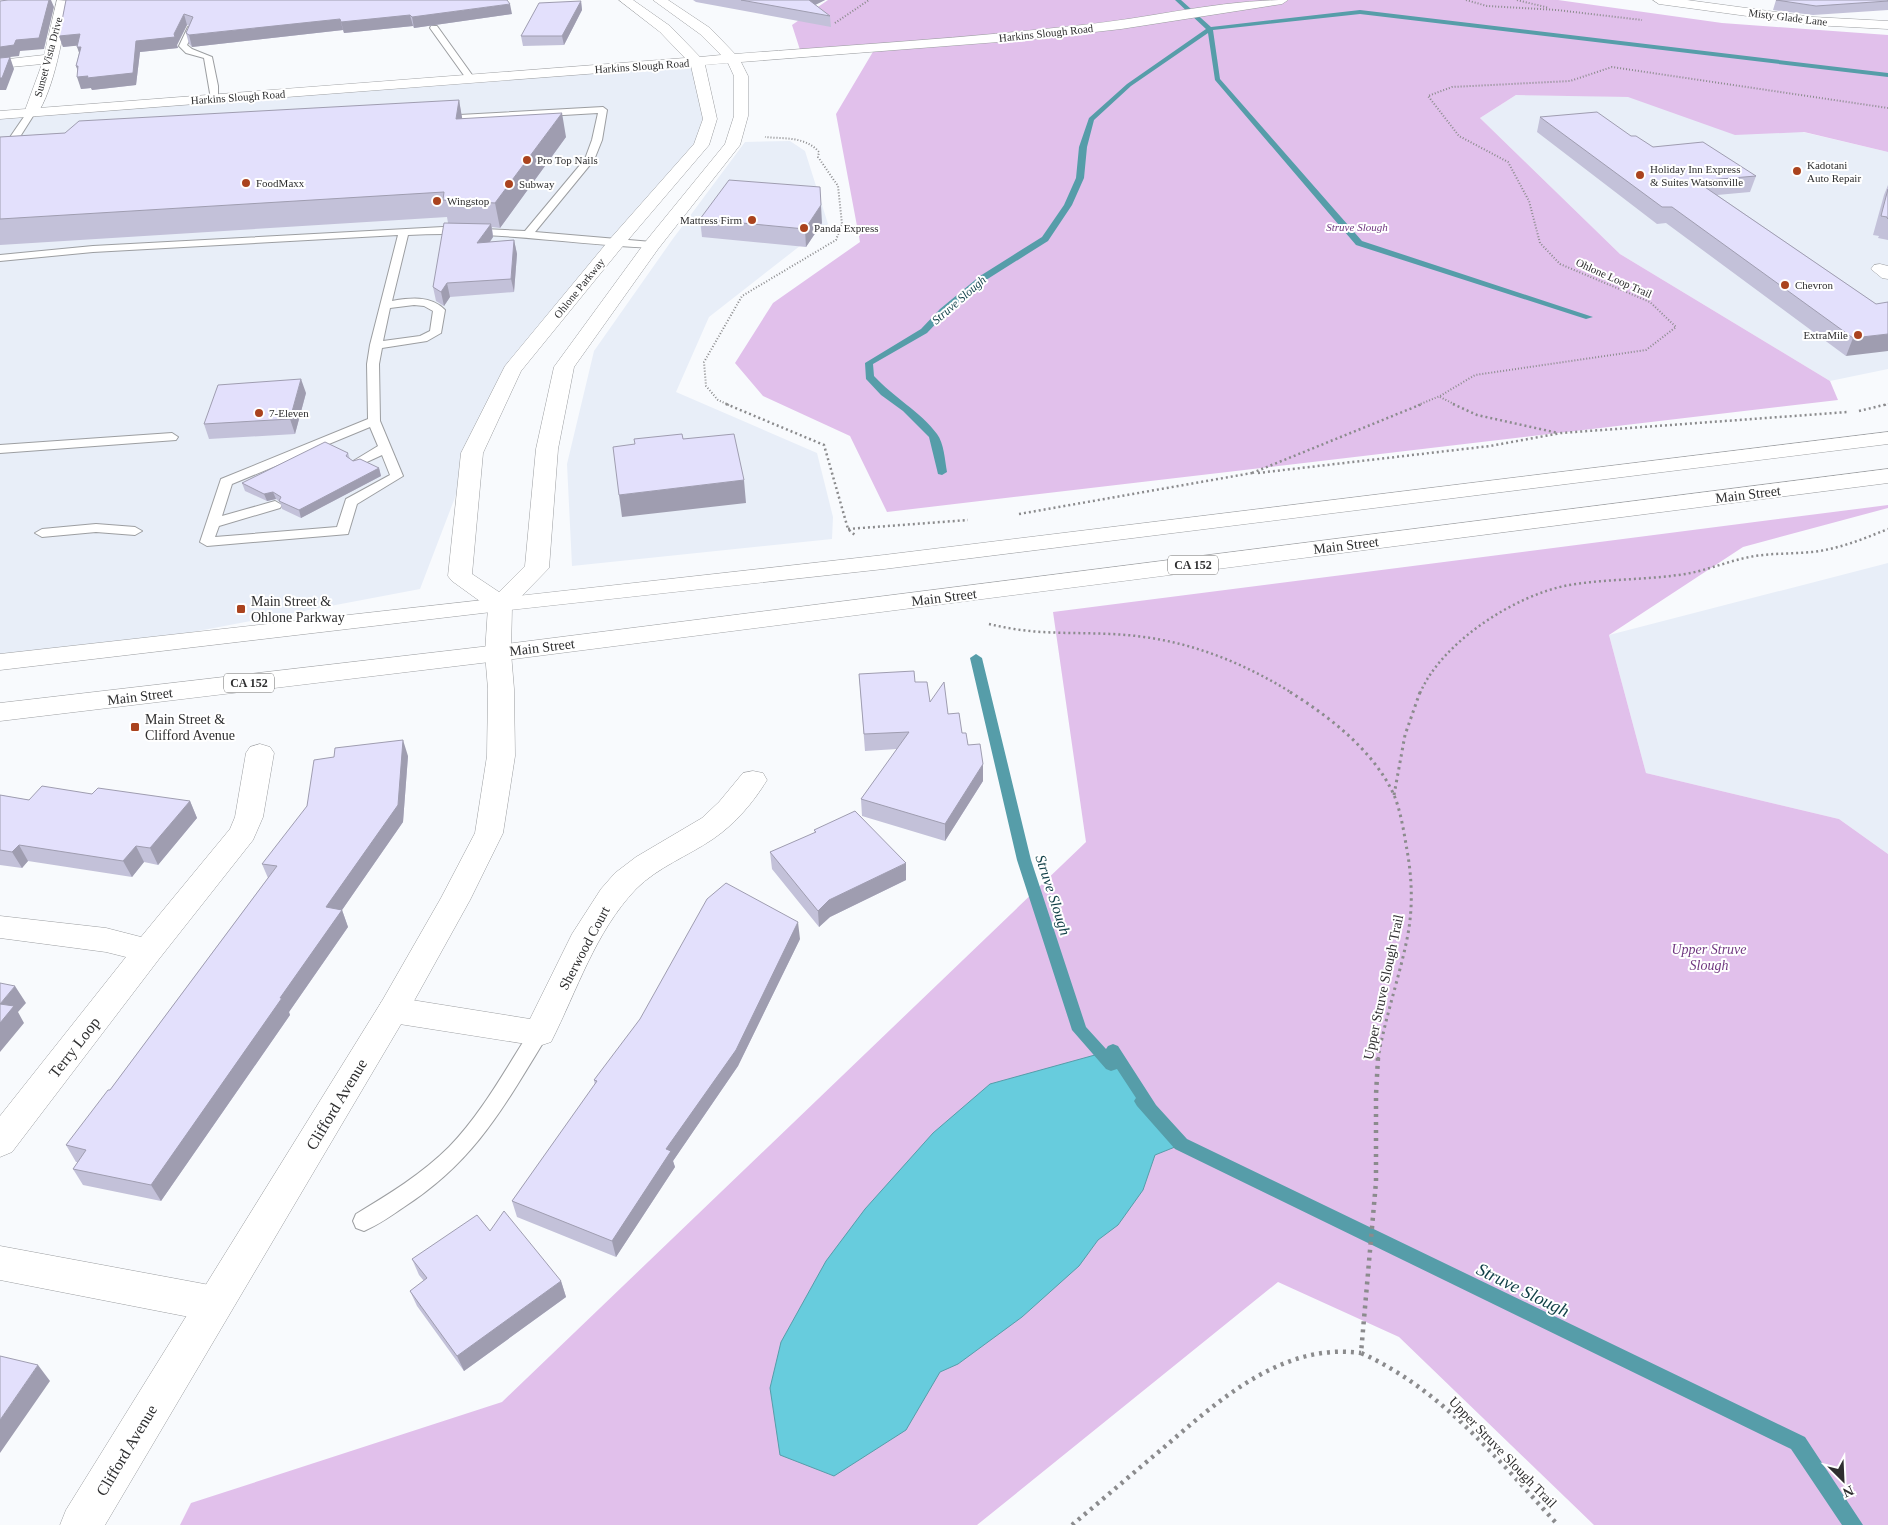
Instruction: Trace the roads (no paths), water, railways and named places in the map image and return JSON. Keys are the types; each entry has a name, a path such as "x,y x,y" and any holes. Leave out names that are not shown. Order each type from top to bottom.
{"main road":[{"name":"Sunset Vista Drive","path":"31,113 39,96 50,59 63,0"},
{"path":"47,2 69,0"},
{"path":"625,0 665,29 697,62"},
{"path":"498,653 500,604 537,568 547,449 564,367 652,245 732,145 741,116 741,76 732,60 705,31 658,0"},
{"name":"Harkins Slough Road","path":"0,115 1024,36 1131,23 1282,0"},
{"name":"Misty Glade Lane","path":"1659,0 1795,19 1843,24 1888,25"},
{"path":"0,64 50,59"},
{"name":"Ohlone Parkway","path":"500,604 460,576 472,454 512,370 616,243 701,145 710,119 697,62"},
{"path":"0,662 884,562 1888,438"},
{"name":"Main Street","path":"0,712 498,653 1888,476"},
{"name":"Clifford Avenue","path":"81,1525 393,1010 455,900 489,833 501,756 501,689 498,653"},
{"name":"Terry Loop","path":"0,1142 148,951 243,833 250,817 260,752"},
{"name":"Sherwood Court","path":"539,1033 598,914 611,898 627,880 644,866 700,833 728,812 754,780"},
{"path":"0,927 106,940 148,951"},
{"path":"393,1010 539,1033"},
{"path":"0,1263 215,1304"}],"lane":[{"path":"434,28 471,79"},
{"path":"191,29 183,46 189,51 208,57 214,86 214,99"},
{"path":"435,119 603,110 598,140 589,160 528,234"},
{"path":"0,145 16,143 31,113"},
{"path":"0,258 93,249 443,230 528,234 652,245"},
{"path":"374,421 226,482 207,542 343,530 351,502 397,476 374,421 373,364 385,305 404,232"},
{"path":"376,345 423,339 435,333 439,310 433,305 419,302 385,305"},
{"path":"0,449 172,437"},
{"path":"356,463 385,448"},
{"path":"213,523 275,505"},
{"path":"42,533 96,528 135,530"},
{"path":"364,1221 415,1188 458,1152 507,1084 539,1033"}],"water":[{"path":"1113,1050 1175,1147 1155,1155 1143,1190 1118,1225 1098,1240 1079,1266 1022,1317 958,1364 940,1372 906,1430 834,1476 780,1455 770,1388 781,1342 826,1261 865,1209 933,1133 990,1084"}],"waterway":[{"name":"Struve Slough","path":"1178,0 1210,29"},
{"path":"1210,29 1360,12 1888,75"},
{"name":"Struve Slough","path":"942,472 934,436 906,409 884,393 869,377 869,363 924,331 943,311 983,278 1045,239 1068,205 1080,178 1083,147 1091,119 1129,85 1210,29"},
{"path":"1210,29 1217,79 1359,243 1589,317"},
{"name":"Struve Slough","path":"976,658 1024,860 1079,1030 1111,1065"},
{"name":"Struve Slough","path":"1113,1050 1148,1105"},
{"name":"Struve Slough","path":"1142,1101 1181,1144 1798,1443 1853,1525"}],"place":[{"name":"Pro Top Nails","path":"527,160"},
{"name":"Kadotani Auto Repair","path":"1797,171"},
{"name":"Holiday Inn Express & Suites Watsonville","path":"1640,175"},
{"name":"FoodMaxx","path":"246,183"},
{"name":"Subway","path":"509,184"},
{"name":"Wingstop","path":"437,201"},
{"name":"Mattress Firm","path":"752,220"},
{"name":"Panda Express","path":"804,228"},
{"name":"Chevron","path":"1785,285"},
{"name":"ExtraMile","path":"1858,335"},
{"name":"7-Eleven","path":"259,413"},
{"name":"Main Street & Ohlone Parkway","path":"241,609"},
{"name":"Main Street & Clifford Avenue","path":"135,727"}],"park label":[{"name":"Upper Struve Slough","path":"1709,958"}]}
